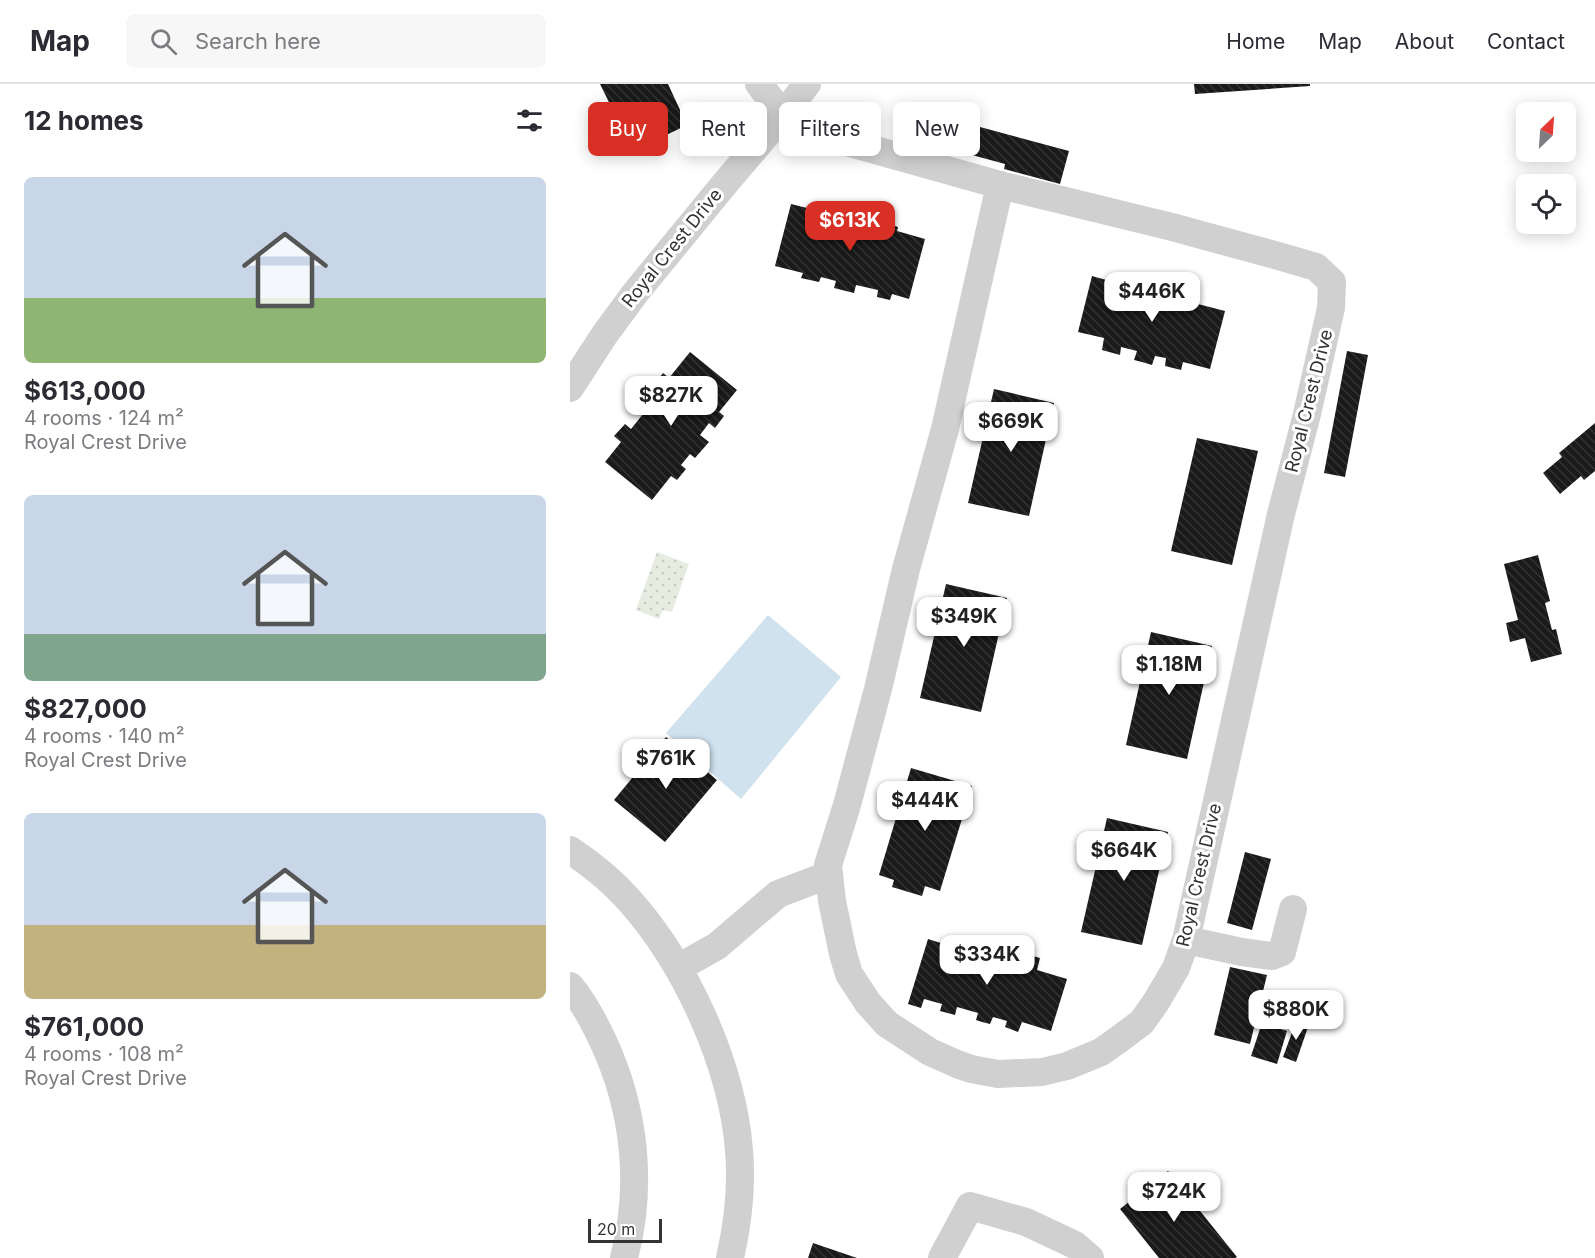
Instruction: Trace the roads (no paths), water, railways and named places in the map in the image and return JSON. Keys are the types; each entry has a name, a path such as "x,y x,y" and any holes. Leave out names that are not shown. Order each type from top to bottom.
{"street":[{"name":"Royal Crest Drive","path":"759,84 779,110"},
{"name":"Royal Crest Drive","path":"793,102 807,84"},
{"name":"Royal Crest Drive","path":"570,388 636,292 779,120"},
{"name":"Royal Crest Drive","path":"881,152 1000,185 1172,227 1282,257 1316,267 1332,282 1331,308 1276,537 1186,940 1176,968 1142,1022 1101,1052 1067,1066 1042,1072 998,1074 971,1069 930,1052 887,1024 868,1003 849,974 837,928 828,865 854,781 906,569 945,429 1000,185"},
{"path":"570,850 590,863 628,899 664,946 693,995 710,1036 734,1112 740,1151 735,1239 730,1258"},
{"path":"678,968 717,946 778,894 828,875"},
{"path":"1186,940 1272,956 1282,952 1293,909"},
{"path":"570,986 595,1023 614,1063 627,1105 634,1149 635,1192 630,1236 624,1258"},
{"path":"942,1258 970,1206 1026,1222 1076,1245 1090,1258"}],"water":[{"path":"768,615 841,677 741,799 666,733"}]}
